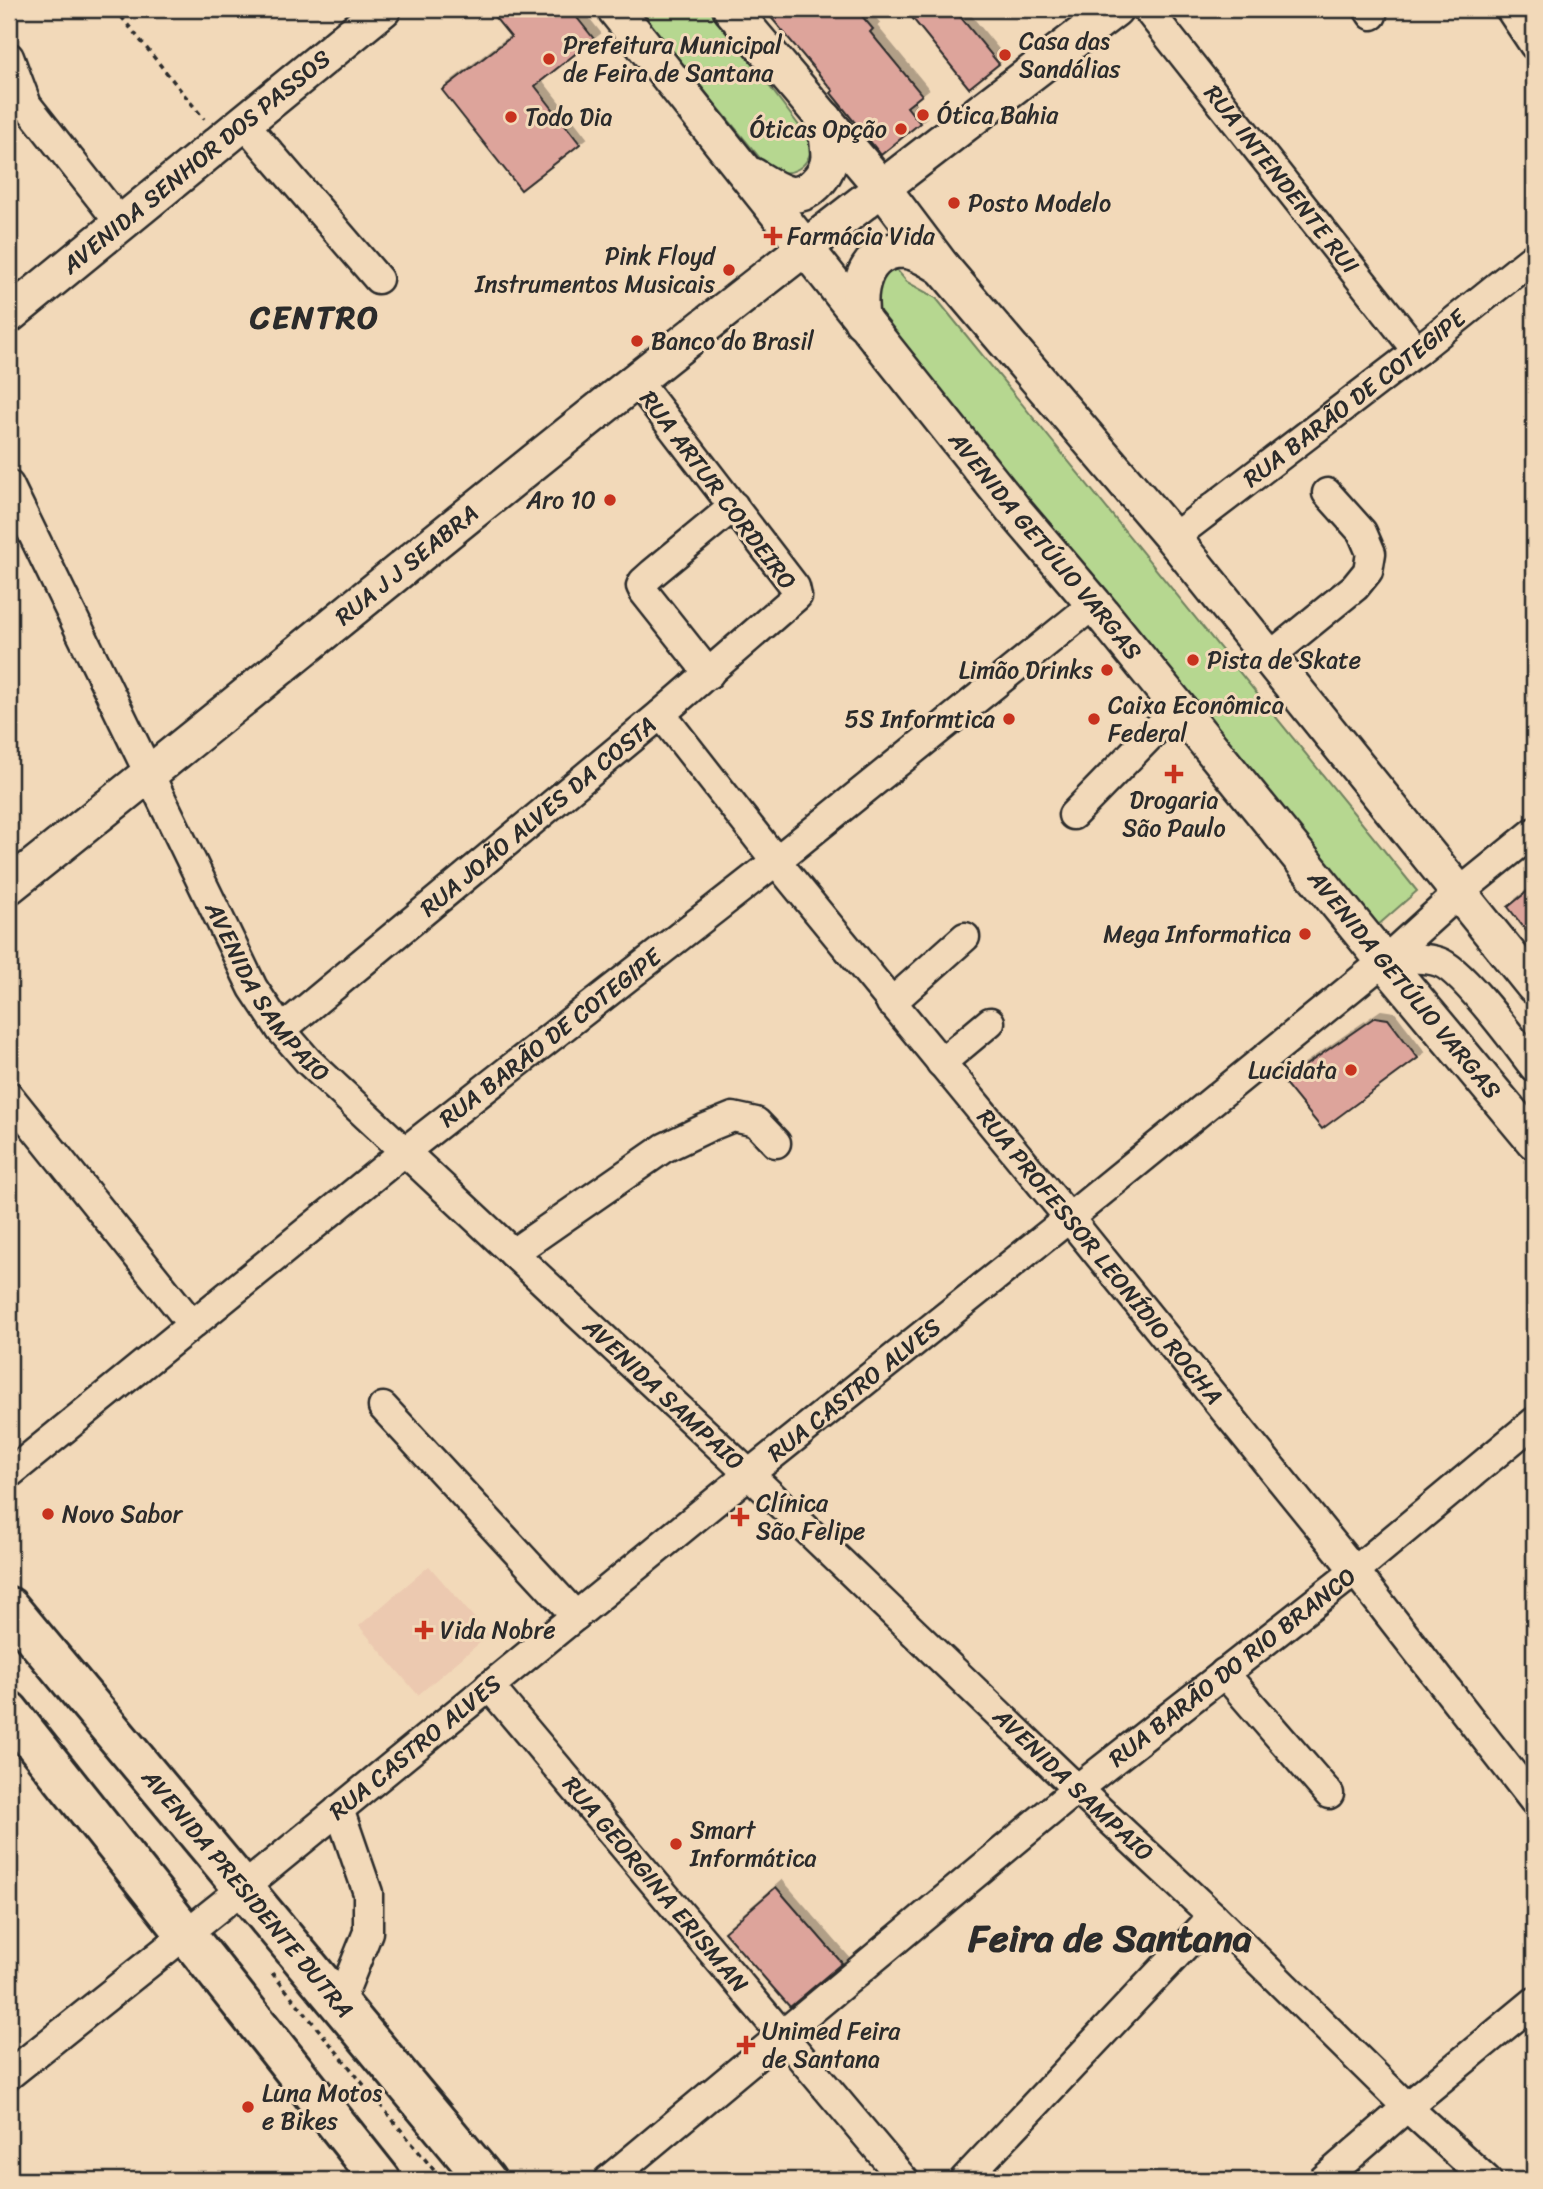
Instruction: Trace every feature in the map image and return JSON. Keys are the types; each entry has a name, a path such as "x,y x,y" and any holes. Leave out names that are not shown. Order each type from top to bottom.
{"highway":[{"name":"AVENIDA PRESIDENTE DUTRA","path":"9,1607 486,2180"},
{"path":"9,1712 381,2180"}],"main road":[{"name":"AVENIDA SENHOR DOS PASSOS","path":"9,315 383,9"},
{"name":"AVENIDA GETÚLIO VARGAS","path":"615,9 1013,509 1534,1141"},
{"path":"731,9 881,186 942,267 1173,538 1534,986"},
{"name":"RUA J J SEABRA","path":"9,887 636,380 881,186 1115,9"},
{"path":"747,172 789,194 811,188 820,180 829,159 825,118"},
{"path":"862,321 858,302 862,281 876,260 903,250 918,254 942,267"}],"street":[{"name":"RUA INTENDENTE RUI","path":"1147,9 1417,351"},
{"path":"1510,9 1534,46"},
{"path":"9,57 27,105 120,223"},
{"path":"233,132 378,279"},
{"name":"RUA BARÃO DE COTEGIPE","path":"1173,538 1417,351 1534,257"},
{"name":"RUA ARTUR CORDEIRO","path":"636,380 795,587 795,600"},
{"name":"AVENIDA SAMPAIO","path":"9,485 253,988 281,1030 308,1061 749,1474 1213,1916 1407,2107 1487,2180"},
{"path":"1269,657 1355,587 1368,571 1371,553 1362,532 1327,493"},
{"path":"709,674 641,586 734,506"},
{"name":"RUA JOÃO ALVES DA COSTA","path":"281,1030 795,600"},
{"name":"RUA BARÃO DE COTEGIPE","path":"9,1474 404,1152 776,861 1094,604"},
{"path":"1073,815 1178,707"},
{"name":"RUA PROFESSOR LEONÍDIO ROCHA","path":"661,714 776,861 1069,1217 1354,1571 1534,1801"},
{"name":"RUA CASTRO ALVES","path":"9,2076 1384,961 1460,892 1534,832"},
{"path":"891,1003 965,937"},
{"path":"1384,961 1422,959 1440,962 1460,976 1534,1067"},
{"path":"941,1063 990,1022"},
{"path":"9,1096 191,1323"},
{"path":"513,1253 664,1148 706,1128 733,1117 756,1122 776,1143"},
{"path":"383,1407 576,1616"},
{"name":"RUA BARÃO DO RIO BRANCO","path":"608,2180 1077,1789 1354,1571 1534,1422"},
{"path":"1224,1673 1329,1794"},
{"name":"RUA GEORGINA ERISMAN","path":"489,1686 904,2180"},
{"path":"339,1809 368,1893 368,1932 339,2004"},
{"path":"964,2180 1213,1916"},
{"path":"1323,2180 1534,2002"}],"path":[{"path":"115,9 233,132"}],"shaded area":[{"name":"Vida Nobre","path":"429,1566 489,1635 418,1695 359,1626"}],"green space":[{"path":"637,9 713,9 750,53 758,71 812,143 808,159 803,165 792,172 768,168"},
{"path":"887,269 896,269 907,282 936,298 1417,891 1377,926 871,311 866,297"}],"building":[{"name":"Todo Dia","path":"488,9 570,9 594,39 535,86 580,144 521,190 442,90 511,37"},
{"path":"764,9 856,9 873,29 870,32 922,95 907,107 920,123 881,155 831,93 833,91"},
{"path":"905,9 954,9 999,64 969,88"},
{"path":"1534,886 1534,941 1508,907"},
{"name":"Lucidata","path":"1375,1017 1388,1019 1418,1058 1322,1129 1283,1081"},
{"path":"776,1887 842,1963 790,2007 724,1932"}],"place":[{"name":"Casa das Sandálias","path":"1005,55"},
{"name":"Prefeitura Municipal de Feira de Santana","path":"549,59"},
{"name":"Ótica Bahia","path":"923,115"},
{"name":"Todo Dia","path":"511,117"},
{"name":"Óticas Opção","path":"901,129"},
{"name":"Posto Modelo","path":"954,203"},
{"name":"Farmácia Vida","path":"773,236"},
{"name":"Pink Floyd Instrumentos Musicais","path":"729,270"},
{"name":"Banco do Brasil","path":"637,341"},
{"name":"Aro 10","path":"610,500"},
{"name":"Pista de Skate","path":"1193,660"},
{"name":"Limão Drinks","path":"1107,670"},
{"name":"5S Informtica","path":"1009,719"},
{"name":"Caixa Econômica Federal","path":"1094,719"},
{"name":"Drogaria São Paulo","path":"1174,774"},
{"name":"Mega Informatica","path":"1305,934"},
{"name":"Lucidata","path":"1351,1070"},
{"name":"Novo Sabor","path":"48,1514"},
{"name":"Clínica São Felipe","path":"740,1517"},
{"name":"Vida Nobre","path":"424,1630"},
{"name":"Smart Informática","path":"676,1844"},
{"name":"Unimed Feira de Santana","path":"746,2045"},
{"name":"Luna Motos e Bikes","path":"248,2107"}],"district":[{"name":"CENTRO","path":"315,317"},
{"name":"Feira de Santana","path":"1110,1938"}]}
